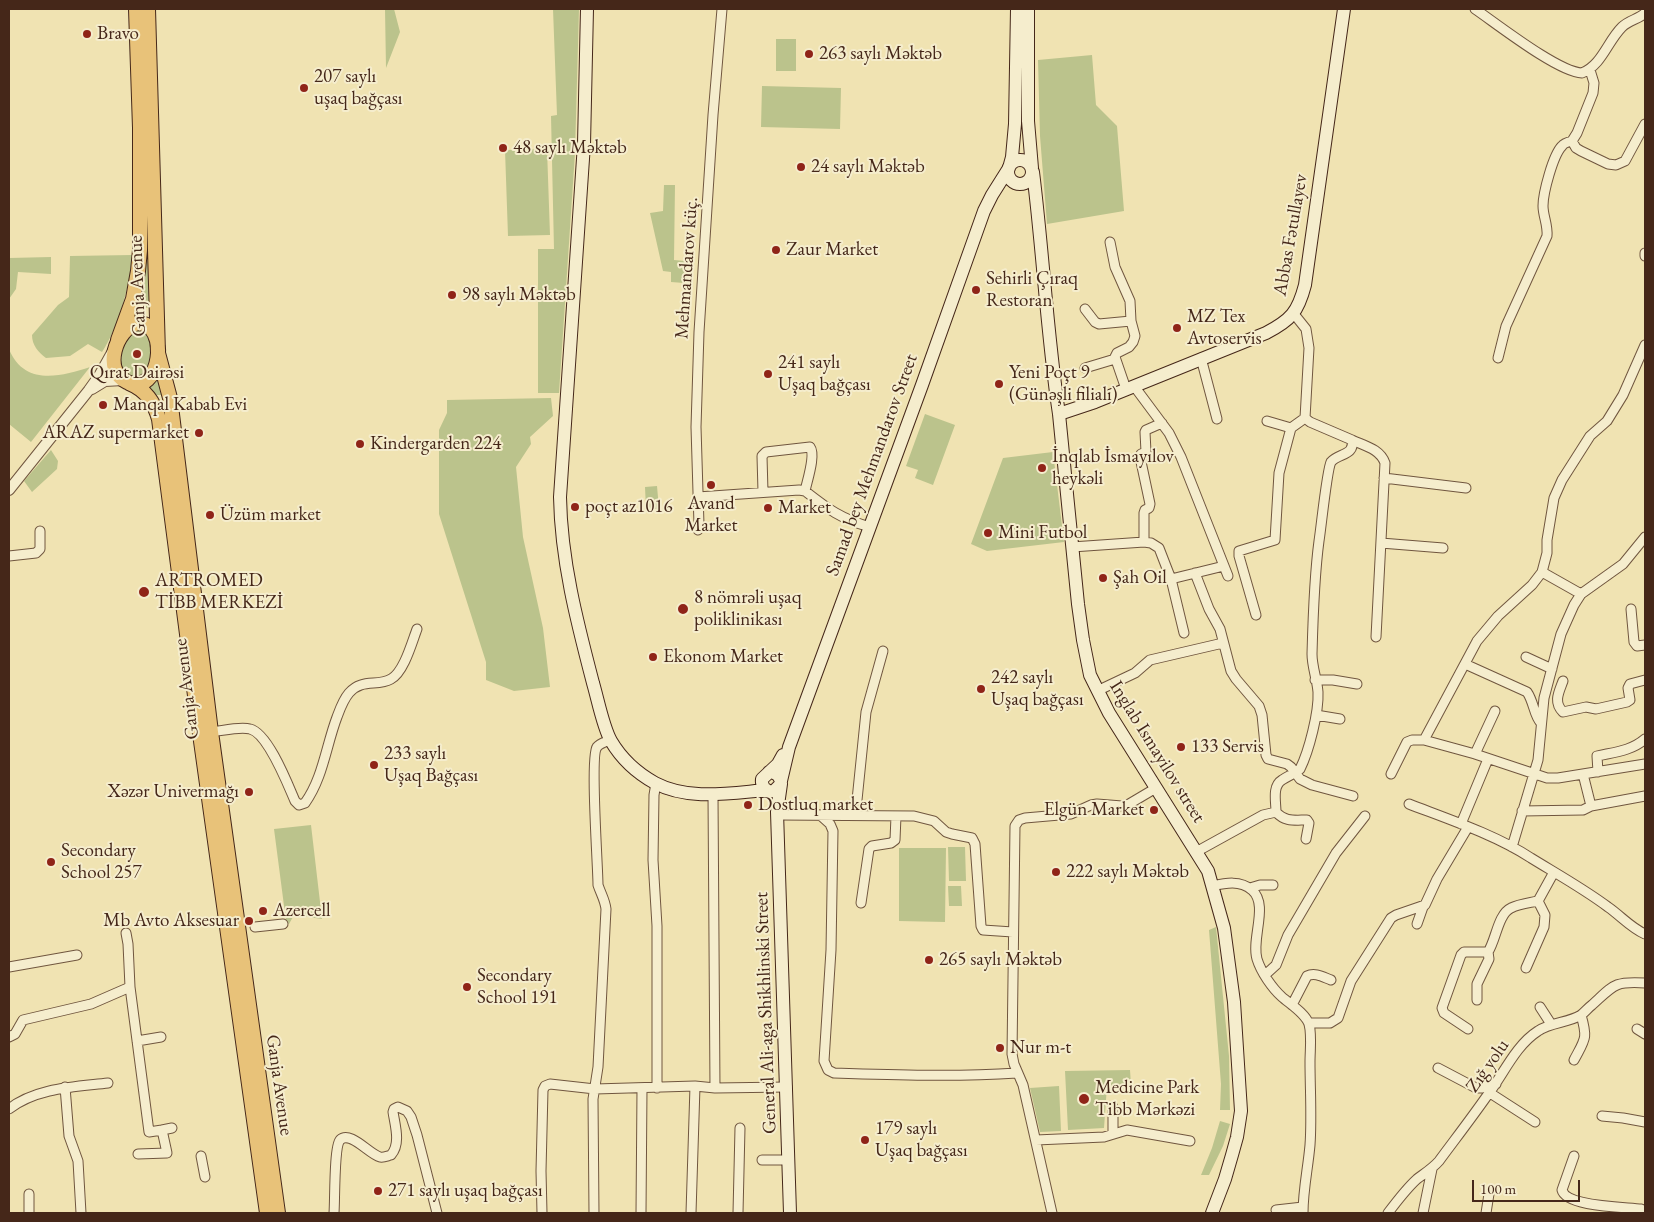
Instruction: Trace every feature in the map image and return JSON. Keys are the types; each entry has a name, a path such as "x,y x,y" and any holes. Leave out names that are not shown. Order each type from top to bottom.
{"main road":[{"name":"Ganja Avenue","path":"117,343 133,299 140,250 140,147 136,9"},
{"name":"Ganja Avenue","path":"148,9 158,352 170,398 265,1158 266,1213"},
{"path":"588,9 584,144 560,514 570,589 594,687 610,740 632,766 656,784 683,792 713,795 777,789 781,783"},
{"path":"1017,9 1015,124 1009,176 1028,191 1038,212"},
{"path":"992,195 1006,186 1023,184 1030,180 1032,170 1028,121 1028,9"},
{"name":"Abbas Fətullayev","path":"1059,414 1266,333 1285,322 1299,307 1305,285 1344,9"},
{"path":"1009,168 1013,162 1020,160 1028,162 1032,170"},
{"name":"Samad bey Mehmandarov Street","path":"788,747 984,212 1009,168"},
{"name":"Inglab Ismayilov street","path":"1032,170 1038,212 1072,548 1085,655 1090,675 1108,713 1208,871 1224,928 1232,984 1241,1100 1237,1137 1225,1179 1212,1213"},
{"path":"137,323 145,324 151,328 155,334 158,352 154,370 150,377 140,384 126,382 118,374 114,355 117,343 128,328 137,323"},
{"name":"Ganja Avenue","path":"126,382 137,386 146,393 159,419 200,734 265,1158 278,1213"},
{"path":"741,792 778,764 788,747"},
{"path":"777,814 788,747"},
{"path":"766,774 778,775 781,783"},
{"path":"766,774 762,786 768,790 777,814"},
{"name":"General Ali-aga Shikhlinski Street","path":"777,814 790,1213"}],"street":[{"name":"Mehmandarov küç.","path":"698,530 696,427 698,332 722,9"},
{"path":"1475,9 1548,59 1569,70 1582,73 1590,70 1597,62 1621,28 1645,12"},
{"path":"1498,358 1506,326 1547,236 1548,228 1543,203 1557,152 1561,147 1572,141 1577,133 1593,93 1594,83 1590,70"},
{"path":"1572,141 1576,148 1581,151 1608,164 1616,165 1624,161 1645,124"},
{"path":"1110,242 1116,266 1130,301 1131,321 1134,329 1133,342 1129,347 1117,353 1115,359 1130,387 1169,433 1181,457 1228,576"},
{"path":"1085,309 1094,322 1099,324 1131,321"},
{"path":"1294,314 1306,329 1309,348 1305,418"},
{"path":"9,490 89,390 117,343"},
{"path":"1424,740 1477,641 1498,616 1532,585 1542,572 1547,553 1547,540 1554,498 1562,480 1590,436 1607,421 1623,395 1645,345"},
{"path":"1201,358 1217,419"},
{"path":"1085,368 1115,359"},
{"path":"89,390 106,381 126,382"},
{"path":"1256,615 1239,551 1275,540 1279,472 1291,428 1305,418"},
{"path":"1305,418 1310,422 1376,450 1385,463 1376,637"},
{"path":"1267,421 1291,428"},
{"path":"1144,542 1144,513 1150,504 1140,457 1141,454 1146,452 1146,430 1162,423"},
{"path":"1306,839 1309,823 1307,820 1288,821 1281,818 1276,812 1276,788 1279,782 1300,769 1316,715 1318,692 1312,656 1316,565 1330,463 1352,449 1352,440"},
{"path":"763,492 762,456 766,452 810,447 813,450 813,457 805,491"},
{"path":"1384,478 1466,488"},
{"path":"698,497 800,490 805,491 834,514 870,527"},
{"path":"9,556 36,553 40,549 40,531"},
{"path":"1512,846 1538,760 1544,698 1561,634 1581,594 1623,564 1645,537"},
{"path":"1072,548 1144,542 1151,543 1159,548 1171,579 1184,633"},
{"path":"1381,543 1443,548"},
{"path":"1171,579 1224,566"},
{"path":"1542,572 1581,594"},
{"path":"1195,573 1209,610 1220,629 1231,670 1236,679 1259,706 1268,759 1287,764 1300,779 1312,785 1353,796"},
{"path":"1631,609 1634,642 1637,646 1645,645"},
{"path":"211,732 248,728 256,732 264,740 277,760 295,801 299,805 306,803 324,763 332,731 345,699 349,693 362,684 386,681 397,674 406,659 417,629"},
{"path":"1097,691 1135,674 1150,660 1223,643"},
{"path":"856,800 866,712 882,651"},
{"path":"1526,657 1552,669"},
{"path":"1465,664 1527,692 1532,699 1538,720 1542,723"},
{"path":"1316,680 1333,680 1356,684"},
{"path":"1563,681 1556,698 1559,709 1563,712 1586,707 1596,709 1627,702 1630,700 1628,688 1630,684 1645,680"},
{"path":"1475,754 1495,711"},
{"path":"1316,715 1340,719"},
{"path":"1598,772 1597,756 1630,749 1645,739"},
{"path":"594,1213 593,1099 598,1066 606,909 605,901 598,885 594,753 597,747 610,740"},
{"path":"1391,774 1408,742 1412,740 1424,740 1475,754 1546,778 1645,764"},
{"path":"1417,924 1423,907 1464,826 1488,759"},
{"path":"1583,774 1591,806"},
{"path":"656,784 654,795 653,860 657,926 657,1088"},
{"path":"1052,1213 1023,1085 1014,1064 1012,1044 1014,826 1025,818 1071,814 1091,804 1122,806 1129,804 1156,788"},
{"path":"713,795 715,1088"},
{"path":"1522,812 1583,810 1591,806 1645,796"},
{"path":"1409,804 1512,846 1609,908 1636,930 1645,934"},
{"path":"1196,852 1263,815 1276,812"},
{"path":"777,814 914,816 934,821 946,832 972,838 975,844 981,926 984,930 1013,932"},
{"path":"820,815 830,824 834,831 831,950 824,1061 828,1070 834,1073 927,1076 1018,1073"},
{"path":"861,903 869,849 872,846 891,843 895,840 896,816"},
{"path":"1265,975 1276,965 1288,935 1336,853 1365,816"},
{"path":"1477,1000 1477,984 1489,959 1488,952 1503,915 1509,908 1538,901 1554,872"},
{"path":"1212,886 1238,883 1250,888 1255,893 1259,899 1260,908 1256,954 1265,975 1280,995 1308,1023 1311,1120 1303,1210 1276,1210"},
{"path":"1250,888 1260,885 1272,885"},
{"path":"1526,968 1544,927 1545,915 1538,901"},
{"path":"1308,1023 1330,1023 1338,1018 1351,981 1391,918 1423,907"},
{"path":"255,927 284,924"},
{"path":"126,932 130,987 149,1132 172,1128"},
{"path":"1468,1029 1444,1013 1442,1008 1461,955 1464,952 1488,952"},
{"path":"9,966 77,955"},
{"path":"1292,1005 1307,976 1316,974 1330,980"},
{"name":"Zığ yolu","path":"1388,1213 1417,1179 1432,1169 1439,1161 1530,1037 1538,1030 1551,1024 1580,1015 1618,984 1625,982 1645,983"},
{"path":"9,1037 15,1034 23,1020 91,1004 130,987"},
{"path":"1540,1007 1551,1024"},
{"path":"1574,1060 1585,1039 1586,1032 1580,1015"},
{"path":"137,1041 161,1037"},
{"path":"1438,1068 1476,1088 1496,1084"},
{"path":"9,1109 31,1096 66,1088 108,1083"},
{"path":"542,1213 541,1171 543,1090 545,1086 550,1084 595,1089 695,1086 715,1088 787,1087"},
{"path":"691,1213 695,1086"},
{"path":"66,1088 69,1136 78,1161 81,1213"},
{"path":"641,1213 642,1089"},
{"path":"1490,1093 1535,1122"},
{"path":"334,1213 337,1151 340,1140 351,1138 366,1150 379,1157 391,1155 396,1147 397,1140 393,1112 398,1107 407,1111 411,1117 420,1144 437,1213"},
{"path":"1113,1107 1113,1134"},
{"path":"1602,1116 1645,1122"},
{"path":"738,1213 740,1128"},
{"path":"138,1154 167,1152 162,1130"},
{"path":"1036,1140 1104,1137 1127,1130 1190,1141"},
{"path":"201,1156 205,1177"},
{"path":"1574,1156 1562,1190 1563,1195 1581,1203 1645,1211"},
{"path":"762,1160 789,1160"},
{"path":"1422,1213 1432,1169"},
{"path":"28,1194 29,1213"},
{"path":"1486,1213 1489,1194"}],"green space":[{"path":"385,9 394,9 400,32 386,68"},
{"path":"553,9 579,9 575,153 559,393 538,393 538,249 554,249 551,116 557,115"},
{"path":"776,39 796,39 796,71 776,71"},
{"path":"1092,55 1096,105 1117,126 1124,211 1047,224 1040,136 1038,60"},
{"path":"762,86 841,88 840,129 761,127"},
{"path":"547,149 550,235 508,236 505,150"},
{"path":"664,185 675,185 674,260 685,261 684,283 671,282 671,272 663,271 650,213 663,211"},
{"path":"132,255 123,305 102,352 88,344 70,356 46,358 43,356 34,345 32,335 58,305 69,297 70,256"},
{"path":"51,257 51,274 18,272 16,289 9,299 9,258"},
{"path":"146,258 148,258 149,307 138,310 145,279"},
{"path":"139,330 147,332 150,342 150,366 141,378 129,377 120,366 121,355 127,340 134,332"},
{"path":"9,349 16,361 33,374 44,376 67,374 90,367 31,442 9,424"},
{"path":"159,373 163,395 154,395 146,386 157,380"},
{"path":"551,398 553,416 530,437 531,444 516,467 523,537 543,628 550,687 514,691 486,680 486,662 439,514 439,430 447,413 447,400"},
{"path":"925,414 955,425 933,485 915,478 918,470 906,466"},
{"path":"51,450 58,461 57,469 32,492 24,481"},
{"path":"1053,452 1064,542 987,551 971,544 1003,458"},
{"path":"657,486 659,509 646,509 645,487"},
{"path":"311,825 322,919 294,915 289,924 286,921 274,829"},
{"path":"948,847 965,847 966,881 949,881"},
{"path":"899,848 946,848 945,922 899,921"},
{"path":"948,886 961,886 962,906 949,906"},
{"path":"1216,927 1229,1056 1230,1110 1220,1110 1221,1084 1209,930"},
{"path":"1130,1070 1131,1085 1107,1086 1104,1128 1068,1130 1065,1071"},
{"path":"1059,1086 1061,1131 1040,1132 1030,1088"},
{"path":"1220,1121 1230,1124 1223,1146 1209,1175 1201,1175 1212,1148"}],"place":[{"name":"Bravo","path":"87,34"},
{"name":"263 saylı Məktəb","path":"809,54"},
{"name":"207 saylı uşaq bağçası","path":"304,88"},
{"name":"48 saylı Məktəb","path":"503,148"},
{"name":"24 saylı Məktəb","path":"801,167"},
{"name":"Zaur Market","path":"776,250"},
{"name":"Sehirli Çıraq Restoran","path":"976,290"},
{"name":"98 saylı Məktəb","path":"452,295"},
{"name":"MZ Tex Avtoservis","path":"1177,328"},
{"name":"Qırat Dairəsi","path":"137,354"},
{"name":"241 saylı Uşaq bağçası","path":"768,374"},
{"name":"Yeni Poçt 9 (Günəşli filialı)","path":"999,384"},
{"name":"Manqal Kabab Evi","path":"103,405"},
{"name":"ARAZ supermarket","path":"199,433"},
{"name":"Kindergarden 224","path":"360,444"},
{"name":"İnqlab İsmayılov heykəli","path":"1042,468"},
{"name":"Avand Market","path":"711,485"},
{"name":"poçt az1016","path":"575,507"},
{"name":"Market","path":"768,508"},
{"name":"Üzüm market","path":"210,515"},
{"name":"Mini Futbol","path":"988,533"},
{"name":"Şah Oil","path":"1103,578"},
{"name":"ARTROMED TİBB MERKEZİ","path":"144,592"},
{"name":"8 nömrəli uşaq poliklinikası","path":"683,609"},
{"name":"Ekonom Market","path":"653,657"},
{"name":"242 saylı Uşaq bağçası","path":"981,689"},
{"name":"133 Servis","path":"1181,747"},
{"name":"233 saylı Uşaq Bağçası","path":"374,765"},
{"name":"Xəzər Univermağı","path":"249,792"},
{"name":"Dostluq market","path":"748,805"},
{"name":"Elgün Market","path":"1154,810"},
{"name":"Secondary School 257","path":"51,862"},
{"name":"222 saylı Məktəb","path":"1056,872"},
{"name":"Azercell","path":"263,911"},
{"name":"Mb Avto Aksesuar","path":"249,921"},
{"name":"265 saylı Məktəb","path":"929,960"},
{"name":"Secondary School 191","path":"467,987"},
{"name":"Nur m-t","path":"1000,1048"},
{"name":"Medicine Park Tibb Mərkəzi","path":"1084,1099"},
{"name":"179 saylı Uşaq bağçası","path":"865,1140"},
{"name":"271 saylı uşaq bağçası","path":"378,1191"}]}
